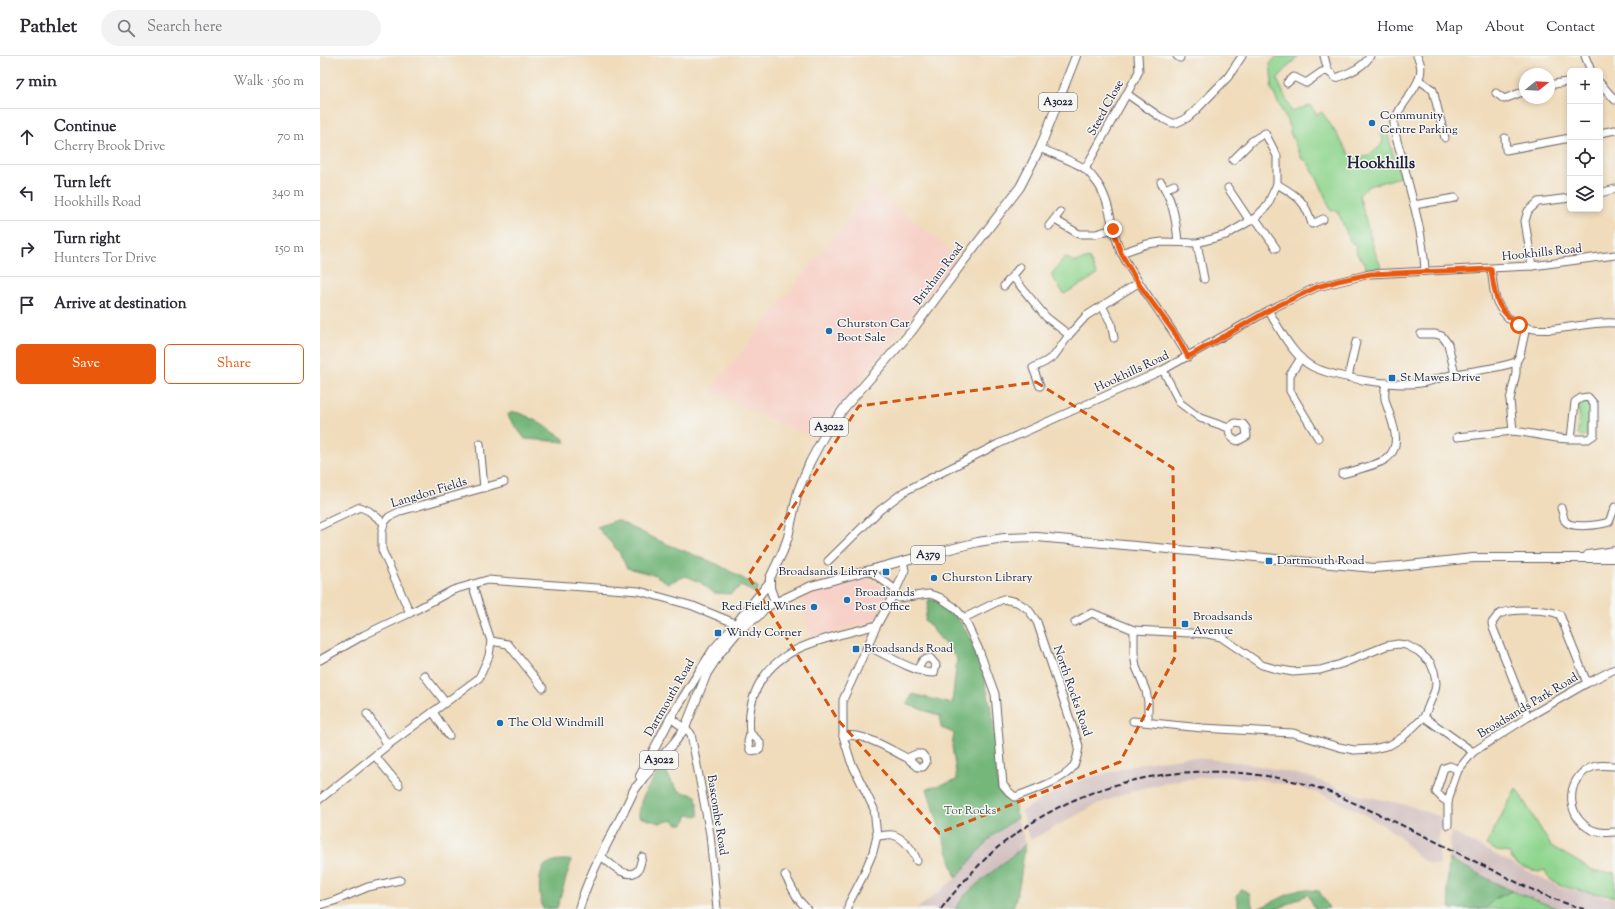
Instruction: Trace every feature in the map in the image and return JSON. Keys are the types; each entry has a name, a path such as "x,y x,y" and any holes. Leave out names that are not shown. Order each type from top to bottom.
{"main road":[{"name":"Brixham Road","path":"737,626 769,583 788,537 798,491 810,462 825,434 845,407 911,332 1020,187 1040,148 1076,56"},
{"name":"A379","path":"775,602 811,586 903,561 978,542 1021,537 1037,537 1374,568 1473,558 1615,558"},
{"name":"A379","path":"1568,559 1615,551"},
{"path":"737,626 775,602 769,583"},
{"name":"Dartmouth Road","path":"579,909 584,894 602,856 671,717 713,650 737,626"},
{"name":"Dartmouth Road","path":"633,792 685,728 707,674 737,626"}],"street":[{"name":"Steed Close","path":"1085,169 1139,71 1138,56"},
{"path":"1127,94 1160,117 1172,123 1176,123 1187,118 1194,112 1228,77 1242,56"},
{"path":"1324,56 1328,71 1336,78 1357,68 1366,62 1370,56"},
{"path":"1417,56 1422,73 1394,120 1403,165 1422,239 1424,271"},
{"path":"1585,56 1588,68"},
{"path":"1287,84 1294,77 1306,83 1322,72 1328,71"},
{"path":"1419,80 1433,90 1445,138"},
{"path":"1555,84 1567,82"},
{"path":"1603,86 1615,100"},
{"path":"1496,93 1504,102 1519,94"},
{"path":"1603,132 1615,130"},
{"path":"1121,253 1147,244 1178,242 1197,243 1226,235 1252,219 1267,206 1277,184 1277,156 1265,133 1252,141 1232,160"},
{"path":"1505,138 1507,154 1567,139"},
{"path":"1040,148 1085,169 1103,192 1121,253 1138,283 1176,335 1188,357"},
{"path":"1161,182 1176,219 1178,242"},
{"path":"1277,184 1297,195 1309,211 1312,224 1322,219"},
{"path":"1165,189 1174,185"},
{"path":"1228,188 1276,248"},
{"path":"1603,192 1615,189"},
{"path":"1414,205 1455,198"},
{"path":"1532,266 1525,220 1528,211 1538,202 1567,198"},
{"path":"1049,226 1060,212"},
{"path":"1055,220 1078,234 1096,234 1113,229"},
{"path":"1197,243 1204,278"},
{"name":"Hookhills Road","path":"828,561 880,510 905,491 998,444 1163,370 1268,310 1317,287 1370,274 1532,266 1615,255"},
{"path":"1004,286 1020,267"},
{"path":"1491,269 1497,301 1508,317 1519,325 1539,330 1557,329 1596,323 1615,323"},
{"path":"1013,277 1046,317 1068,335"},
{"path":"1040,386 1031,365 1046,362 1054,356 1068,335 1086,316 1138,283"},
{"path":"1102,306 1111,323 1114,338"},
{"path":"1268,310 1286,338 1302,358 1313,367 1348,377 1386,383 1420,383 1455,374 1495,368 1516,362"},
{"path":"1513,431 1510,400 1516,373 1516,362 1520,355 1526,327"},
{"path":"1421,334 1435,334 1442,336 1448,344 1455,374"},
{"path":"1348,377 1356,342"},
{"path":"1302,358 1290,375 1290,391 1318,438"},
{"path":"1163,370 1180,403 1200,418 1229,428"},
{"path":"1342,474 1386,459 1392,451 1396,436 1385,396 1386,383"},
{"path":"1457,437 1513,431 1544,435 1557,439 1571,439 1588,439 1594,435 1594,404 1588,397 1581,398 1575,402 1571,439"},
{"name":"Langdon Fields","path":"480,444 484,488"},
{"name":"Langdon Fields","path":"410,613 382,550 382,532 384,523 389,516 401,511 504,482"},
{"name":"Langdon Fields","path":"320,526 360,507 369,511 384,523"},
{"path":"1561,508 1565,520 1569,524 1593,526 1608,522 1615,507"},
{"path":"848,909 849,903 873,852 877,836 874,809 851,762 842,736 843,700 877,625 895,593 905,570 903,561"},
{"path":"870,571 895,593"},
{"path":"320,660 364,635 453,590 487,580 639,591 693,606 732,622 737,626"},
{"path":"320,799 388,745 479,678 489,656 491,641 472,584"},
{"name":"North Rocks Road","path":"895,593 899,598 929,594 939,597 954,607 964,618 979,650 995,694 1004,785 1009,792 1015,797 1061,777 1073,768 1077,758 1079,746 1037,622 1028,609 1017,602 1003,599 964,618"},
{"path":"1528,717 1493,628 1492,623 1498,614 1507,612 1548,611 1560,615 1587,683"},
{"path":"1075,622 1092,613 1134,630 1208,634 1221,637 1262,665 1293,672 1320,670 1341,664 1386,646 1398,644 1406,645 1424,656 1430,662 1434,671 1436,683 1424,717 1414,729 1390,745 1365,750 1339,747 1293,733 1202,728 1133,720"},
{"path":"750,733 748,719 754,694 761,680 781,658 806,645 877,625"},
{"path":"1134,630 1134,654 1136,667 1146,691 1148,702 1148,722"},
{"path":"491,641 508,644 543,688"},
{"path":"868,646 917,670"},
{"name":"Broadsands Park Road","path":"1448,825 1448,802 1458,770 1473,752 1528,717 1587,683 1615,669"},
{"path":"424,675 445,702"},
{"path":"433,712 449,736"},
{"path":"368,714 388,745"},
{"path":"671,717 674,721 685,728"},
{"path":"1424,717 1473,752"},
{"name":"Bascombe Road","path":"685,728 691,734 704,798 712,850 718,909"},
{"path":"842,736 852,735 874,741 907,758"},
{"path":"375,756 399,785"},
{"path":"1448,802 1436,792 1440,778 1444,768 1450,766 1458,770"},
{"path":"1615,766 1595,766 1585,772 1578,779 1571,795 1572,805 1579,820 1590,828 1600,832 1615,832"},
{"path":"877,836 892,835 902,841 915,853 918,861"},
{"path":"602,856 614,868 628,873 639,869 642,857"},
{"path":"785,875 798,899 807,909"},
{"path":"320,905 368,887 400,880"}],"highlighted area":[{"path":"1036,382 1173,468 1175,657 1120,762 939,833 838,720 748,576 859,406"}],"shaded area":[{"name":"Churston Car Boot Sale","path":"866,187 874,190 943,244 958,259 953,263 816,437 784,426 710,391 868,195"},
{"path":"868,579 890,592 876,620 811,639 802,599 817,593"},
{"path":"1188,757 1245,763 1306,776 1360,795 1408,805 1443,818 1438,839 1440,865 1430,864 1420,859 1398,835 1373,819 1327,796 1298,787 1257,779 1216,776 1179,780 1135,790 1095,805 1031,840 1027,832 1022,811 1067,785 1143,763"},
{"path":"1017,818 1026,844 964,896 955,909 917,909 956,878 992,836"},
{"path":"1451,832 1559,887 1615,899 1615,909 1560,909 1512,891 1449,859"}],"green space":[{"path":"1279,56 1298,56 1277,79 1292,112 1310,105 1317,115 1322,112 1351,156 1365,157 1372,154 1382,144 1383,139 1380,133 1386,129 1400,177 1369,186 1359,195 1371,240 1381,267 1366,269 1365,263 1357,254 1355,244 1351,243 1337,210 1331,211 1320,184 1307,161 1302,159 1290,132 1289,125 1271,88 1272,81 1270,64"},
{"path":"1065,257 1075,262 1089,258 1097,275 1064,294 1051,275"},
{"path":"1587,401 1592,417 1591,430 1586,436 1581,436 1578,434 1579,403"},
{"path":"513,412 525,415 538,422 563,438 565,442 525,439 507,415"},
{"path":"617,520 662,542 717,564 758,587 755,593 741,586 730,594 714,593 700,582 686,576 668,583 655,575 627,568 619,552 597,527"},
{"name":"Tor Rocks","path":"929,599 945,606 958,619 969,637 978,659 990,704 995,741 998,783 1000,789 1014,803 1017,818 992,836 956,878 927,789 957,780 952,746 954,733 941,728 940,716 906,704 913,694 952,704 957,659 925,620"},
{"path":"664,764 670,779 677,789 696,796 699,816 688,815 684,824 677,824 673,820 660,823 639,817 639,809 644,795"},
{"path":"1516,788 1551,846 1595,872 1615,873 1615,897 1576,890 1561,885 1551,880 1545,870 1538,872 1525,867 1513,860 1510,853 1497,851 1486,845"},
{"path":"1026,844 1019,886 1012,909 955,909 964,896"},
{"path":"1449,859 1512,891 1496,898 1485,909 1451,909 1447,890"},
{"path":"562,860 571,860 571,862 557,908 543,909 540,899 539,885 541,872 549,863"},
{"path":"1299,889 1319,891 1329,908 1315,909 1308,894 1278,909 1258,909"},
{"path":"1241,890 1249,893 1253,909 1239,909 1236,896"},
{"path":"1512,891 1560,909 1485,909 1496,898"}],"railway":[{"path":"941,909 968,877 997,848 1042,817 1068,803 1123,783 1182,773 1211,772 1241,773 1265,776 1302,783 1325,790 1404,826 1527,887 1584,909"}],"place":[{"name":"Community Centre Parking","path":"1372,123"},
{"name":"Churston Car Boot Sale","path":"829,331"},
{"name":"St Mawes Drive","path":"1392,378"},
{"name":"Dartmouth Road","path":"1269,561"},
{"name":"Broadsands Library","path":"886,572"},
{"name":"Churston Library","path":"934,578"},
{"name":"Broadsands Post Office","path":"847,600"},
{"name":"Red Field Wines","path":"814,607"},
{"name":"Broadsands Avenue","path":"1185,624"},
{"name":"Windy Corner","path":"718,633"},
{"name":"Broadsands Road","path":"856,649"},
{"name":"The Old Windmill","path":"500,723"}],"district":[{"name":"Hookhills","path":"1381,164"}],"route":[{"path":"1113,229 1121,253 1138,283 1176,335 1188,357 1273,308 1317,287 1370,274 1491,269 1497,301 1508,317 1519,325"}]}
